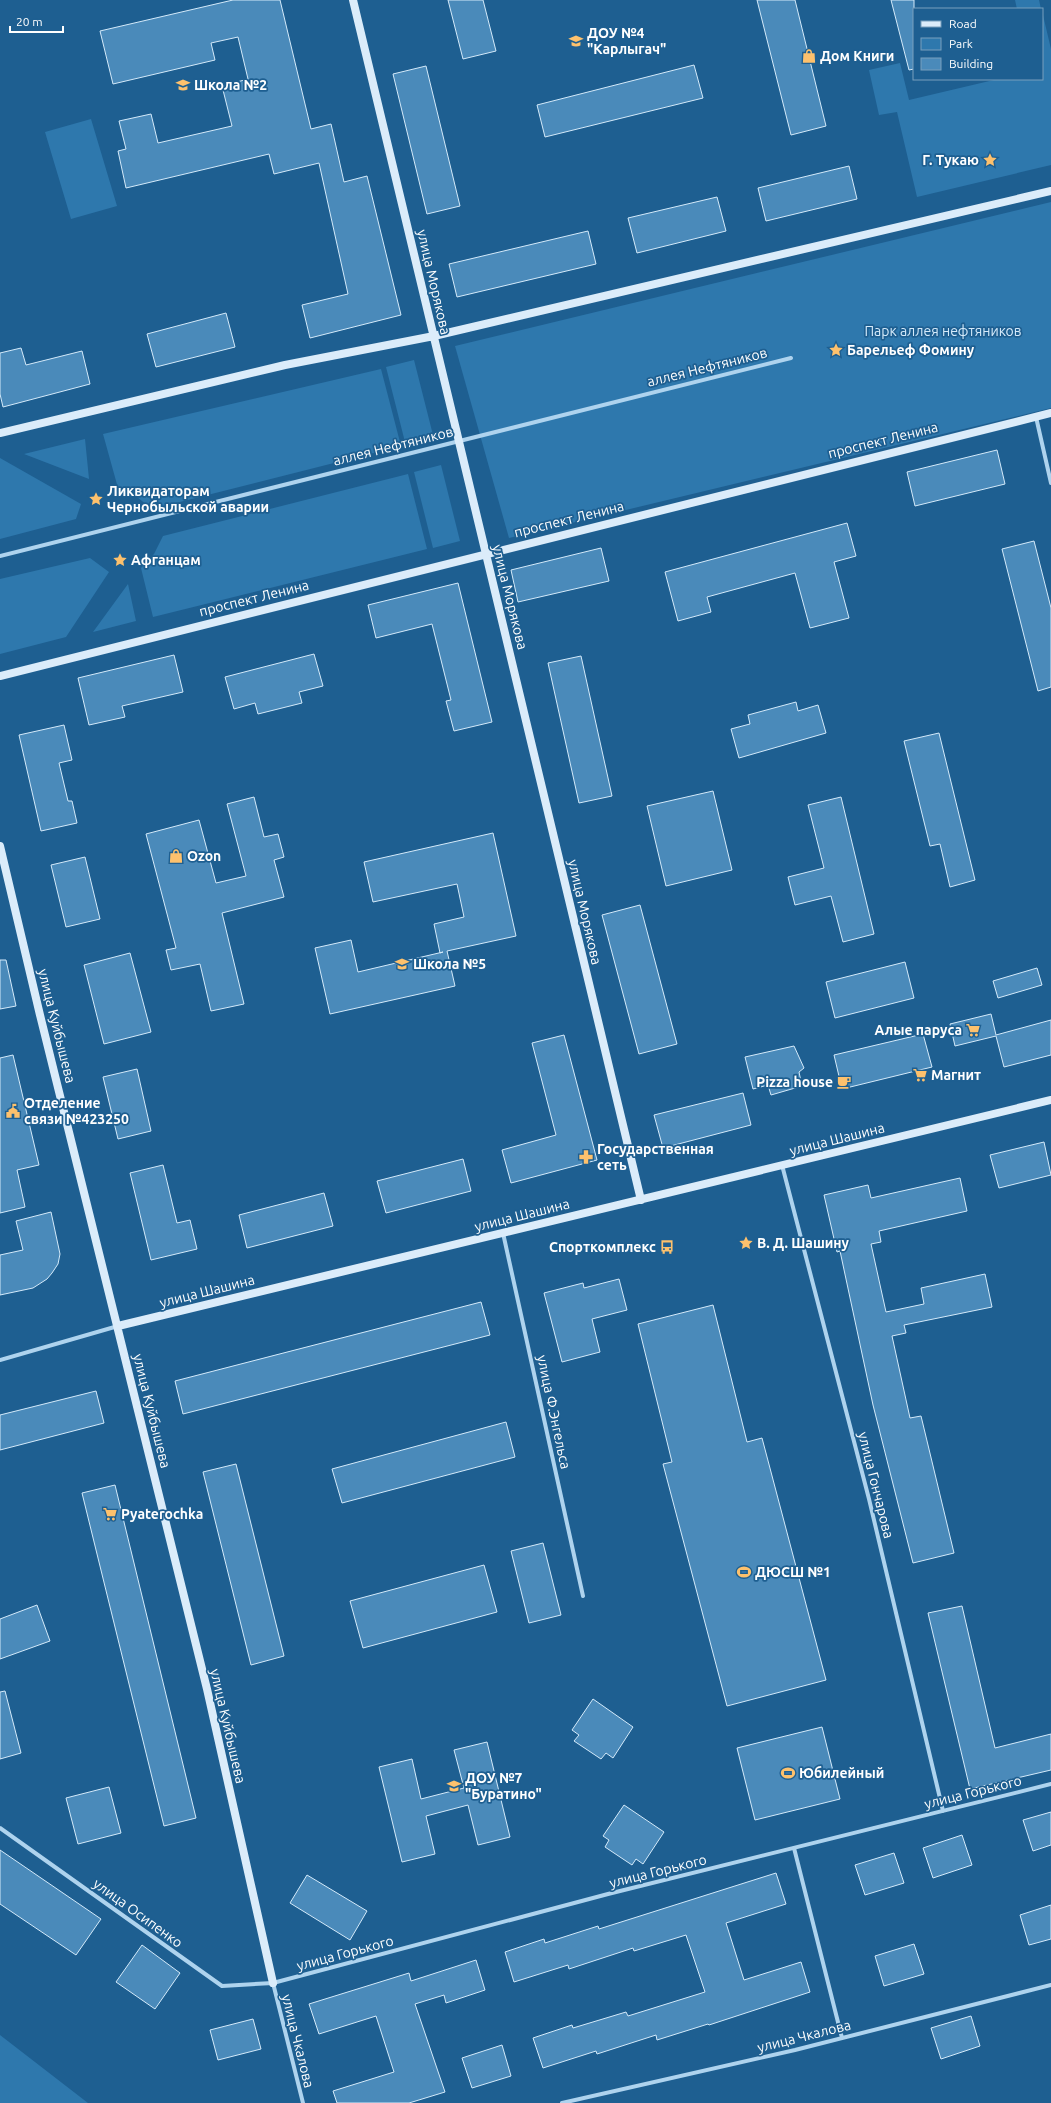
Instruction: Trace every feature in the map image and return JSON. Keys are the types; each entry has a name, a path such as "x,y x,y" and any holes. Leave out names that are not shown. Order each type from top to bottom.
{"street":[{"name":"улица Морякова","path":"354,0 641,1200"},
{"path":"0,433 285,365 434,336 1051,191"},
{"name":"аллея Нефтяников","path":"0,556 791,358"},
{"name":"проспект Ленина","path":"0,676 1051,412"},
{"path":"1036,417 1051,482"},
{"name":"улица Куйбышева","path":"0,846 40,1015 207,1689 273,1984"},
{"name":"улица Шашина","path":"0,1360 118,1326 503,1234 1051,1100"},
{"name":"улица Гончарова","path":"782,1165 867,1492 943,1811"},
{"name":"улица Ф.Энгельса","path":"503,1234 583,1596"},
{"name":"улица Горького","path":"273,1984 608,1894 1051,1784"},
{"name":"улица Осипенко","path":"0,1828 222,1986 273,1984"},
{"path":"794,1848 842,2038"},
{"name":"улица Чкалова","path":"273,1984 303,2103"},
{"name":"улица Чкалова","path":"562,2103 842,2038 1051,1984"}],"green space":[{"path":"1015,0 1039,0 1041,8 1017,8"},
{"path":"1043,15 1051,49 1051,165 917,197 897,112 879,115 869,70 900,63 909,100 994,80 1043,80"},
{"path":"91,119 117,206 71,219 45,132"},
{"name":"Парк аллея нефтяников","path":"1051,202 1051,408 509,538 455,346"},
{"path":"414,360 434,439 406,446 386,367"},
{"path":"381,369 401,446 152,509 137,497 118,488 103,434"},
{"path":"85,439 89,479 24,454"},
{"path":"0,458 81,504 76,519 0,539"},
{"path":"441,465 460,541 433,548 414,472"},
{"path":"408,474 427,549 153,617 141,568 154,554 163,536"},
{"path":"90,558 109,572 66,637 0,654 0,579"},
{"path":"128,584 136,621 93,632"},
{"path":"0,2035 88,2103 0,2103"}],"building":[{"path":"233,0 280,0 311,129 331,124 344,182 367,176 401,315 310,338 302,305 348,294 319,163 274,174 269,154 126,188 118,151 126,149 119,121 151,114 158,143 232,126 222,86 248,79 238,37 211,43 215,60 113,84 100,31"},
{"path":"448,0 483,0 496,51 463,59"},
{"path":"757,0 795,0 826,126 791,135"},
{"path":"891,0 914,0 913,69 909,70"},
{"path":"694,65 703,98 545,137 537,105"},
{"path":"426,66 460,206 427,214 393,74"},
{"path":"849,166 857,199 766,221 758,188"},
{"path":"717,197 726,231 637,253 628,218"},
{"path":"588,231 596,264 457,297 449,264"},
{"path":"226,313 235,347 156,367 147,334"},
{"path":"21,348 26,365 82,351 90,384 3,407 0,394 0,353"},
{"path":"997,450 1005,484 915,506 907,472"},
{"path":"847,523 856,556 834,562 849,618 810,628 795,573 707,597 711,612 678,621 665,572"},
{"path":"1034,541 1051,608 1051,687 1038,691 1002,549"},
{"path":"601,548 609,581 518,602 511,570"},
{"path":"458,583 492,722 454,731 446,701 451,700 432,624 376,638 368,605"},
{"path":"314,654 323,686 299,692 302,703 258,714 255,703 234,709 225,677"},
{"path":"174,655 183,692 122,706 125,717 89,725 78,678"},
{"path":"581,656 612,796 579,803 548,663"},
{"path":"796,702 798,711 818,705 826,733 739,758 731,729 750,724 748,715"},
{"path":"64,725 72,760 59,763 68,801 72,801 77,823 41,831 19,735"},
{"path":"939,733 975,880 950,887 940,844 930,846 904,741"},
{"path":"713,791 732,870 666,886 647,806"},
{"path":"254,797 264,837 278,834 284,857 274,860 284,897 222,913 244,1004 211,1011 200,964 171,970 166,950 176,948 146,834 199,820 216,883 246,876 227,804"},
{"path":"841,797 874,934 843,942 831,896 795,905 788,877 824,868 808,805"},
{"path":"493,833 516,936 447,951 455,986 330,1014 315,948 351,940 358,972 440,953 434,924 464,917 457,884 373,902 364,862"},
{"path":"85,857 100,919 66,927 51,865"},
{"path":"640,905 677,1044 639,1054 602,915"},
{"path":"130,953 151,1032 104,1044 84,965"},
{"path":"0,960 6,960 16,1006 0,1009"},
{"path":"905,962 914,998 835,1018 826,982"},
{"path":"1037,968 1042,985 998,998 993,981"},
{"path":"991,1014 996,1035 1051,1020 1051,1055 1004,1067 996,1036 955,1046 950,1024"},
{"path":"923,1034 932,1067 842,1089 834,1055"},
{"path":"564,1035 597,1160 511,1183 502,1150 556,1135 532,1043"},
{"path":"794,1046 804,1068 799,1072 802,1086 771,1095 768,1085 753,1089 745,1057"},
{"name":"Отделение связи №423250","path":"13,1055 39,1165 17,1170 25,1207 0,1213 0,1058"},
{"path":"137,1069 151,1131 118,1139 103,1077"},
{"path":"743,1093 751,1125 663,1148 654,1115"},
{"path":"1044,1142 1051,1175 999,1188 990,1155"},
{"path":"463,1159 471,1191 386,1213 377,1181"},
{"path":"163,1165 177,1223 190,1220 197,1249 151,1260 130,1173"},
{"path":"960,1178 967,1211 879,1231 881,1242 871,1244 886,1312 924,1304 921,1288 985,1274 992,1307 904,1325 906,1333 892,1336 910,1418 921,1416 954,1553 913,1563 873,1405 840,1251 837,1252 824,1195 868,1185 871,1198"},
{"path":"324,1193 333,1226 247,1248 239,1215"},
{"path":"51,1212 60,1254 58,1264 47,1279 33,1288 0,1295 0,1255 23,1250 16,1221"},
{"path":"619,1279 627,1310 592,1319 600,1352 562,1362 544,1293 583,1283 584,1288"},
{"path":"481,1302 490,1335 183,1414 175,1381"},
{"name":"ДЮСШ №1","path":"713,1305 747,1442 762,1438 826,1680 727,1706 663,1464 672,1462 638,1324"},
{"path":"96,1391 104,1423 0,1450 0,1415"},
{"path":"506,1422 515,1457 342,1503 332,1469"},
{"path":"236,1464 284,1656 251,1665 203,1472"},
{"path":"115,1485 196,1818 164,1826 82,1493"},
{"path":"543,1543 561,1615 529,1623 511,1551"},
{"path":"484,1565 497,1612 363,1648 350,1601"},
{"path":"37,1605 50,1641 0,1659 0,1619"},
{"path":"962,1606 995,1748 1051,1734 1051,1770 970,1789 928,1613"},
{"path":"5,1691 21,1753 0,1759 0,1692"},
{"path":"593,1699 633,1727 613,1758 606,1753 601,1759 574,1741 579,1735 572,1730"},
{"name":"Юбилейный","path":"822,1727 840,1799 755,1820 737,1748"},
{"path":"487,1742 510,1837 478,1845 468,1805 426,1816 435,1854 402,1862 379,1767 412,1759 421,1799 464,1788 454,1750"},
{"path":"109,1787 121,1833 78,1844 66,1798"},
{"path":"624,1805 664,1832 643,1864 636,1859 632,1865 605,1847 609,1840 603,1836"},
{"path":"1051,1812 1051,1845 1033,1851 1023,1820"},
{"path":"962,1835 972,1865 933,1878 923,1848"},
{"path":"0,1850 101,1919 76,1955 0,1904"},
{"path":"894,1853 904,1883 865,1895 855,1865"},
{"path":"776,1873 786,1904 726,1923 744,1980 801,1962 810,1992 709,2025 708,2024 657,2040 656,2035 597,2054 596,2051 543,2068 533,2038 572,2025 573,2028 626,2012 628,2016 705,1992 686,1935 634,1951 633,1948 569,1969 568,1965 514,1982 505,1952 544,1939 545,1943 598,1926 599,1929"},
{"path":"307,1875 367,1911 350,1940 290,1903"},
{"path":"1051,1905 1051,1939 1029,1945 1020,1915"},
{"path":"914,1944 924,1974 884,1986 875,1956"},
{"path":"142,1945 180,1973 155,2009 116,1982"},
{"path":"476,1960 485,1990 446,2003 444,1995 415,2004 445,2092 409,2103 337,2103 333,2091 394,2072 376,2016 319,2034 309,2004 409,1973 411,1981"},
{"path":"971,2016 980,2046 941,2059 931,2028"},
{"path":"253,2019 261,2049 218,2060 210,2030"},
{"path":"502,2045 511,2076 472,2088 462,2058"}],"place":[{"name":"ДОУ №4 \"Карлыгач\"","path":"576,41"},
{"name":"Дом Книги","path":"809,56"},
{"name":"Школа №2","path":"183,85"},
{"name":"Г. Тукаю","path":"990,160"},
{"name":"Барельеф Фомину","path":"836,350"},
{"name":"Ликвидаторам Чернобыльской аварии","path":"96,499"},
{"name":"Афганцам","path":"120,560"},
{"name":"Ozon","path":"176,856"},
{"name":"Школа №5","path":"402,964"},
{"name":"Алые паруса","path":"973,1030"},
{"name":"Магнит","path":"920,1075"},
{"name":"Pizza house","path":"844,1082"},
{"name":"Отделение связи №423250","path":"13,1111"},
{"name":"Государственная сеть","path":"586,1157"},
{"name":"В. Д. Шашину","path":"746,1243"},
{"name":"Спорткомплекс","path":"667,1247"},
{"name":"Pyaterochka","path":"110,1514"},
{"name":"ДЮСШ №1","path":"744,1572"},
{"name":"Юбилейный","path":"788,1773"},
{"name":"ДОУ №7 \"Буратино\"","path":"454,1786"}]}
